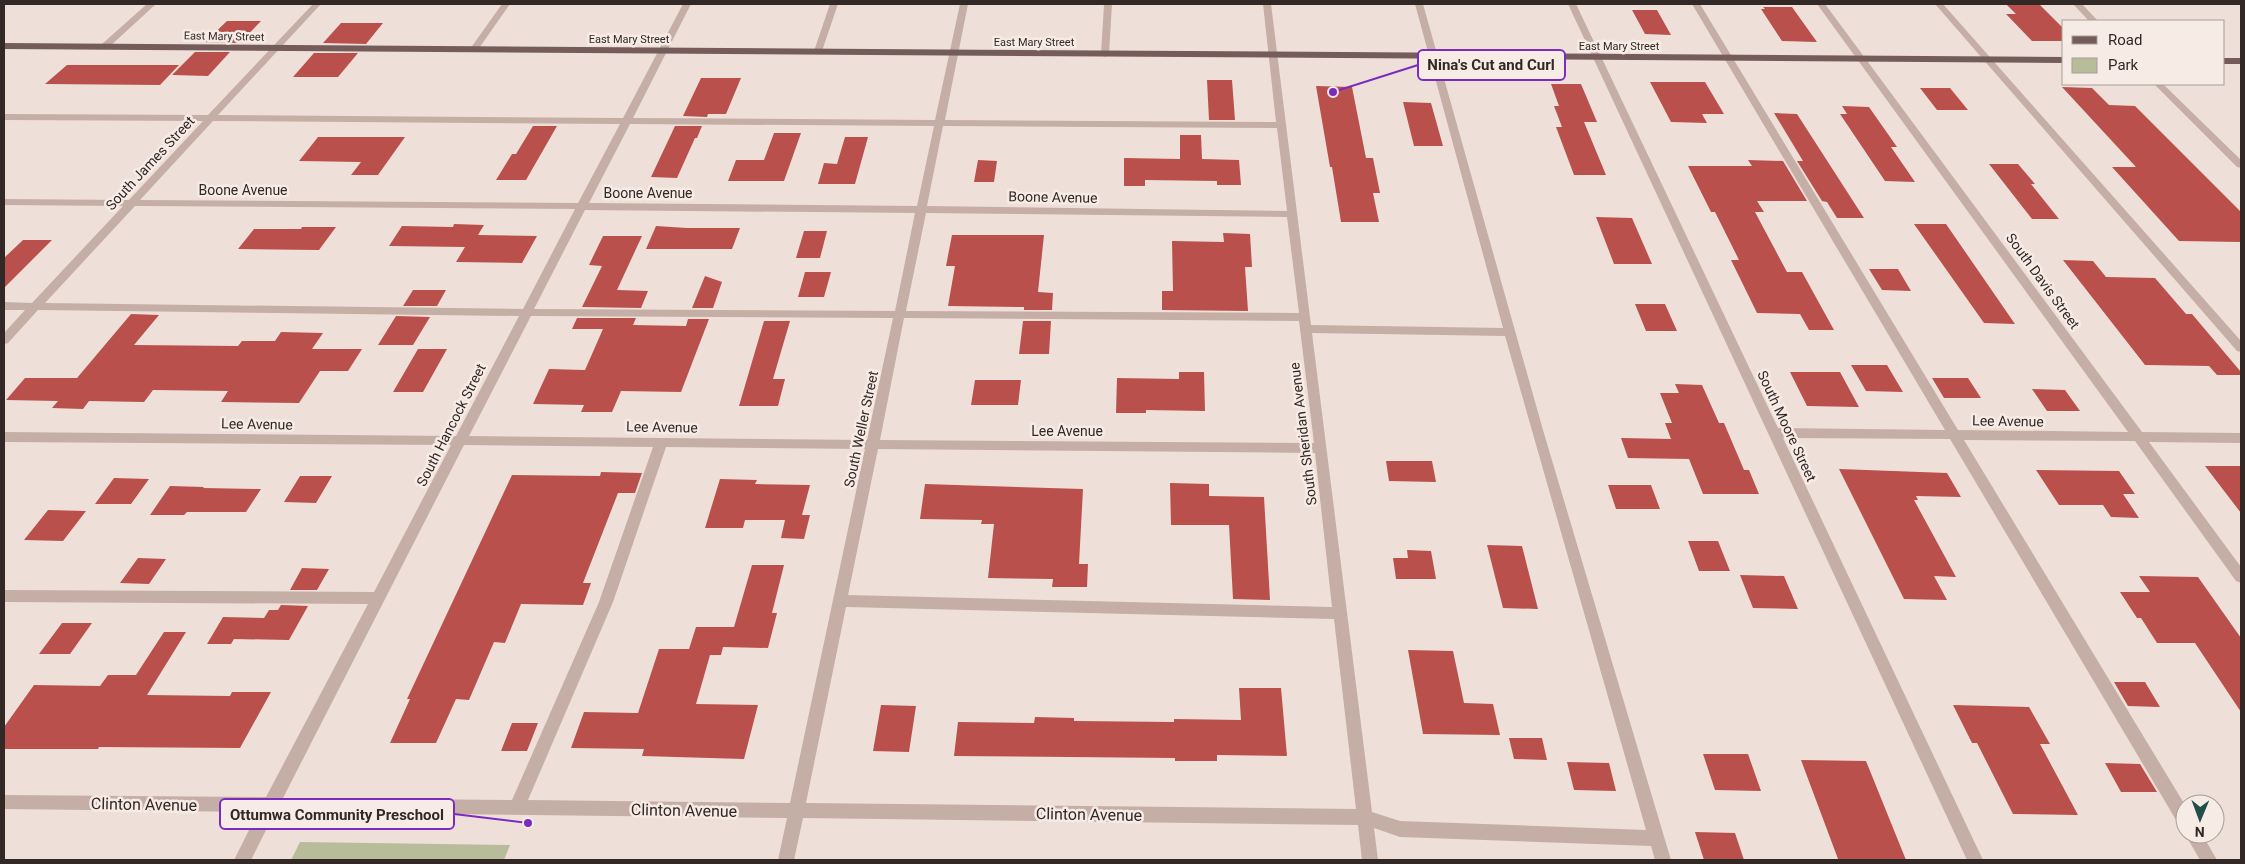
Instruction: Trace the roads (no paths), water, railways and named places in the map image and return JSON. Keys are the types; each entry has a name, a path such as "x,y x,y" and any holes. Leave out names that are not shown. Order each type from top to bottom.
{"main road":[{"name":"East Mary Street","path":"4,46 2062,60"},
{"path":"2225,61 2241,61"}],"street":[{"path":"104,46 152,4"},
{"name":"South James Street","path":"4,340 317,4"},
{"path":"474,49 506,4"},
{"name":"South Hancock Street","path":"242,860 687,4"},
{"path":"818,51 834,4"},
{"name":"South Weller Street","path":"786,860 964,4"},
{"path":"1105,54 1108,4"},
{"name":"South Sheridan Avenue","path":"1267,4 1370,860"},
{"path":"1419,4 1510,332 1663,860"},
{"name":"South Moore Street","path":"1572,4 1975,860"},
{"path":"1696,4 2175,803"},
{"name":"South Davis Street","path":"1821,4 2241,577"},
{"path":"1939,4 2241,348"},
{"path":"2076,4 2093,20"},
{"path":"2159,85 2241,165"},
{"path":"4,117 627,119 1282,125"},
{"name":"Boone Avenue","path":"4,202 1292,214"},
{"path":"4,306 900,314 1305,323 1510,332"},
{"name":"Lee Avenue","path":"1774,433 2241,438"},
{"name":"Lee Avenue","path":"4,437 1320,448"},
{"path":"517,808 606,602 662,442"},
{"path":"4,596 378,598"},
{"path":"840,600 1340,613"},
{"name":"Clinton Avenue","path":"4,802 1365,817 1400,829 1656,838"},
{"path":"2199,844 2209,860"}],"place":[{"name":"Nina's Cut and Curl","path":"1333,92"},
{"name":"Ottumwa Community Preschool","path":"528,823"}]}
